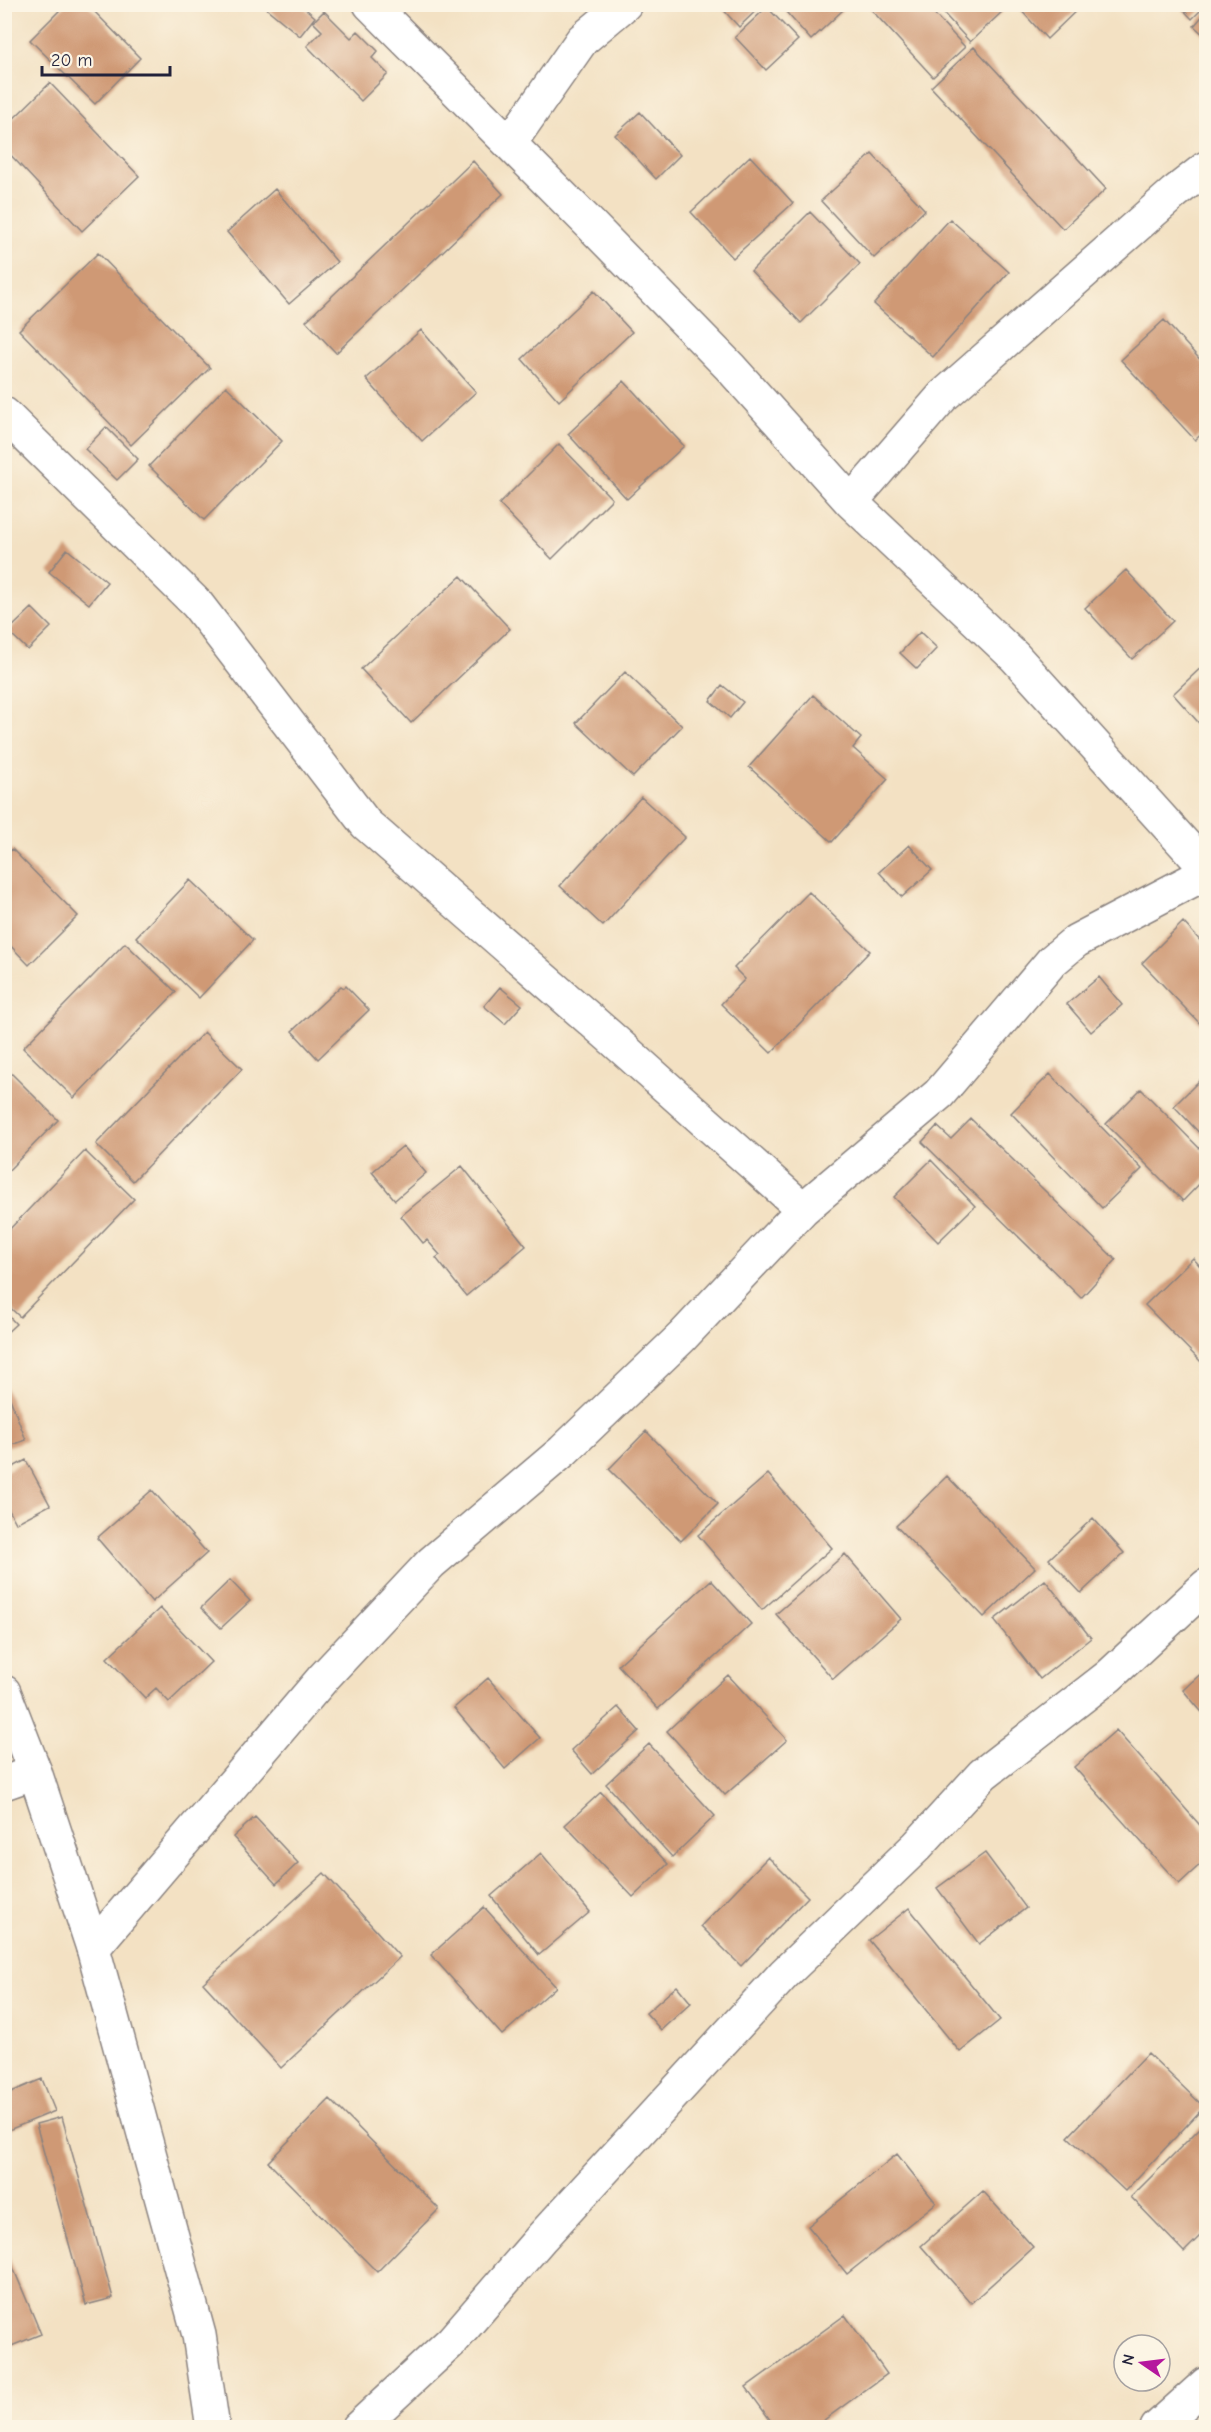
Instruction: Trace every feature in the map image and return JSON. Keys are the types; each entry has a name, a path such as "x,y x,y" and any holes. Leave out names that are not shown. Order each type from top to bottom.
{"street":[{"path":"370,4 730,367 851,502 1015,657 1206,868"},
{"path":"510,143 582,40 625,4"},
{"path":"851,502 943,396 1174,193 1206,168"},
{"path":"4,414 198,604 366,824 803,1209"},
{"path":"93,1948 324,1677 431,1563 563,1451 682,1337 803,1209 939,1094 1052,961 1076,941 1206,873"},
{"path":"358,2427 452,2341 672,2093 784,1974 917,1846 983,1774 1109,1676 1206,1586"},
{"path":"4,1692 35,1772 93,1948 199,2335 213,2427"},
{"path":"4,1783 35,1772"},
{"path":"1157,2427 1206,2384"}],"building":[{"path":"66,4 87,4 140,58 95,104 30,40"},
{"path":"261,4 300,4 315,17 300,36"},
{"path":"718,4 763,4 739,27"},
{"path":"779,4 838,4 843,10 811,40"},
{"path":"866,4 925,4 965,47 933,77"},
{"path":"935,4 999,4 1004,10 970,42"},
{"path":"1022,4 1083,4 1047,39 1019,8"},
{"path":"1178,4 1206,4 1206,5 1192,19"},
{"path":"767,7 798,40 766,70 735,37"},
{"path":"324,11 351,38 358,31 378,51 372,58 388,74 361,101 307,46 322,31 313,22"},
{"path":"1206,12 1206,37 1194,26"},
{"path":"974,47 1106,189 1063,229 931,87"},
{"path":"50,83 139,176 82,231 5,149 5,127"},
{"path":"640,112 680,155 656,179 615,135"},
{"path":"872,154 925,210 874,258 821,201"},
{"path":"750,156 793,203 733,258 691,212"},
{"path":"473,161 503,194 336,353 306,321"},
{"path":"275,189 337,262 289,304 227,232"},
{"path":"810,212 860,264 801,323 751,271"},
{"path":"950,219 1009,272 933,357 874,304"},
{"path":"98,253 210,368 131,445 19,330"},
{"path":"594,291 632,332 559,401 522,359"},
{"path":"1164,320 1206,366 1206,430 1195,440 1121,360"},
{"path":"421,330 476,392 422,441 366,379"},
{"path":"624,381 684,446 627,499 568,434"},
{"path":"226,386 282,441 204,520 149,466"},
{"path":"106,427 138,459 117,480 85,449"},
{"path":"559,444 612,499 552,559 499,504"},
{"path":"67,549 107,582 89,604 49,572"},
{"path":"1126,570 1173,621 1132,659 1085,608"},
{"path":"461,576 510,629 411,723 361,669"},
{"path":"32,608 51,627 28,650 8,631"},
{"path":"920,632 937,648 917,669 900,653"},
{"path":"1206,663 1206,731 1173,694"},
{"path":"625,672 682,726 633,777 576,723"},
{"path":"722,685 743,702 730,718 710,701"},
{"path":"813,695 861,738 853,748 888,779 832,842 749,767"},
{"path":"641,797 685,837 603,926 560,886"},
{"path":"909,845 932,870 902,897 879,872"},
{"path":"12,849 78,916 29,965 5,940 5,857"},
{"path":"190,880 253,940 199,998 136,937"},
{"path":"809,892 870,951 771,1053 721,1004 745,979 734,968"},
{"path":"1183,922 1206,947 1206,1030 1142,963"},
{"path":"125,943 176,992 74,1098 23,1048"},
{"path":"1099,977 1122,1005 1091,1032 1067,1004"},
{"path":"341,986 344,988 346,986 369,1010 318,1059 292,1031"},
{"path":"500,987 522,1005 505,1024 484,1006"},
{"path":"204,1032 242,1069 133,1181 96,1144"},
{"path":"8,1070 58,1120 4,1175 4,1073"},
{"path":"1050,1074 1142,1169 1102,1208 1011,1113"},
{"path":"1206,1074 1206,1140 1174,1106"},
{"path":"1141,1089 1206,1155 1206,1177 1183,1201 1106,1124"},
{"path":"971,1119 1116,1260 1081,1298 922,1142 937,1126 951,1139"},
{"path":"403,1146 426,1173 395,1200 372,1172"},
{"path":"85,1151 134,1199 20,1317 4,1302 4,1235"},
{"path":"931,1160 975,1206 938,1242 894,1197"},
{"path":"462,1166 526,1246 466,1296 436,1258 440,1255 427,1240 423,1243 401,1216"},
{"path":"1193,1258 1206,1273 1206,1367 1145,1305"},
{"path":"4,1311 16,1324 4,1335"},
{"path":"4,1383 26,1440 4,1448"},
{"path":"646,1431 718,1504 681,1541 609,1469"},
{"path":"26,1460 50,1505 16,1523 4,1501 4,1472"},
{"path":"768,1474 832,1548 762,1610 698,1535"},
{"path":"947,1476 1035,1568 984,1617 896,1526"},
{"path":"152,1490 207,1553 152,1602 97,1538"},
{"path":"1093,1518 1124,1553 1081,1593 1049,1559"},
{"path":"845,1554 901,1619 833,1679 776,1614"},
{"path":"230,1580 250,1601 221,1628 201,1608"},
{"path":"711,1580 751,1624 658,1709 618,1665"},
{"path":"1045,1580 1091,1638 1040,1679 994,1620"},
{"path":"160,1608 211,1662 169,1702 156,1688 145,1698 107,1658"},
{"path":"1206,1669 1206,1717 1183,1690"},
{"path":"728,1675 787,1740 725,1795 667,1731"},
{"path":"488,1678 540,1738 505,1769 454,1708"},
{"path":"618,1707 639,1731 592,1774 571,1750"},
{"path":"1116,1730 1206,1832 1206,1859 1179,1884 1074,1767"},
{"path":"649,1744 715,1816 672,1857 606,1784"},
{"path":"601,1792 668,1864 633,1897 565,1825"},
{"path":"255,1817 298,1863 276,1884 233,1837"},
{"path":"541,1853 590,1912 539,1955 491,1896"},
{"path":"985,1853 1026,1908 979,1944 937,1888"},
{"path":"768,1857 808,1897 741,1966 701,1926"},
{"path":"324,1873 400,1957 281,2068 203,1983"},
{"path":"484,1907 556,1987 502,2035 431,1955"},
{"path":"909,1908 1000,2020 960,2052 869,1940"},
{"path":"677,1986 691,2003 661,2030 646,2013"},
{"path":"1148,2053 1204,2107 1125,2191 1068,2137"},
{"path":"42,2079 55,2111 4,2132 4,2095"},
{"path":"330,2099 439,2209 377,2272 268,2162"},
{"path":"62,2117 113,2298 86,2305 36,2124"},
{"path":"1206,2122 1206,2230 1184,2252 1131,2197"},
{"path":"897,2154 936,2203 847,2274 808,2226"},
{"path":"983,2191 1033,2247 971,2303 921,2246"},
{"path":"4,2246 41,2334 4,2349"},
{"path":"845,2315 887,2374 813,2428 776,2428 746,2387"}]}
